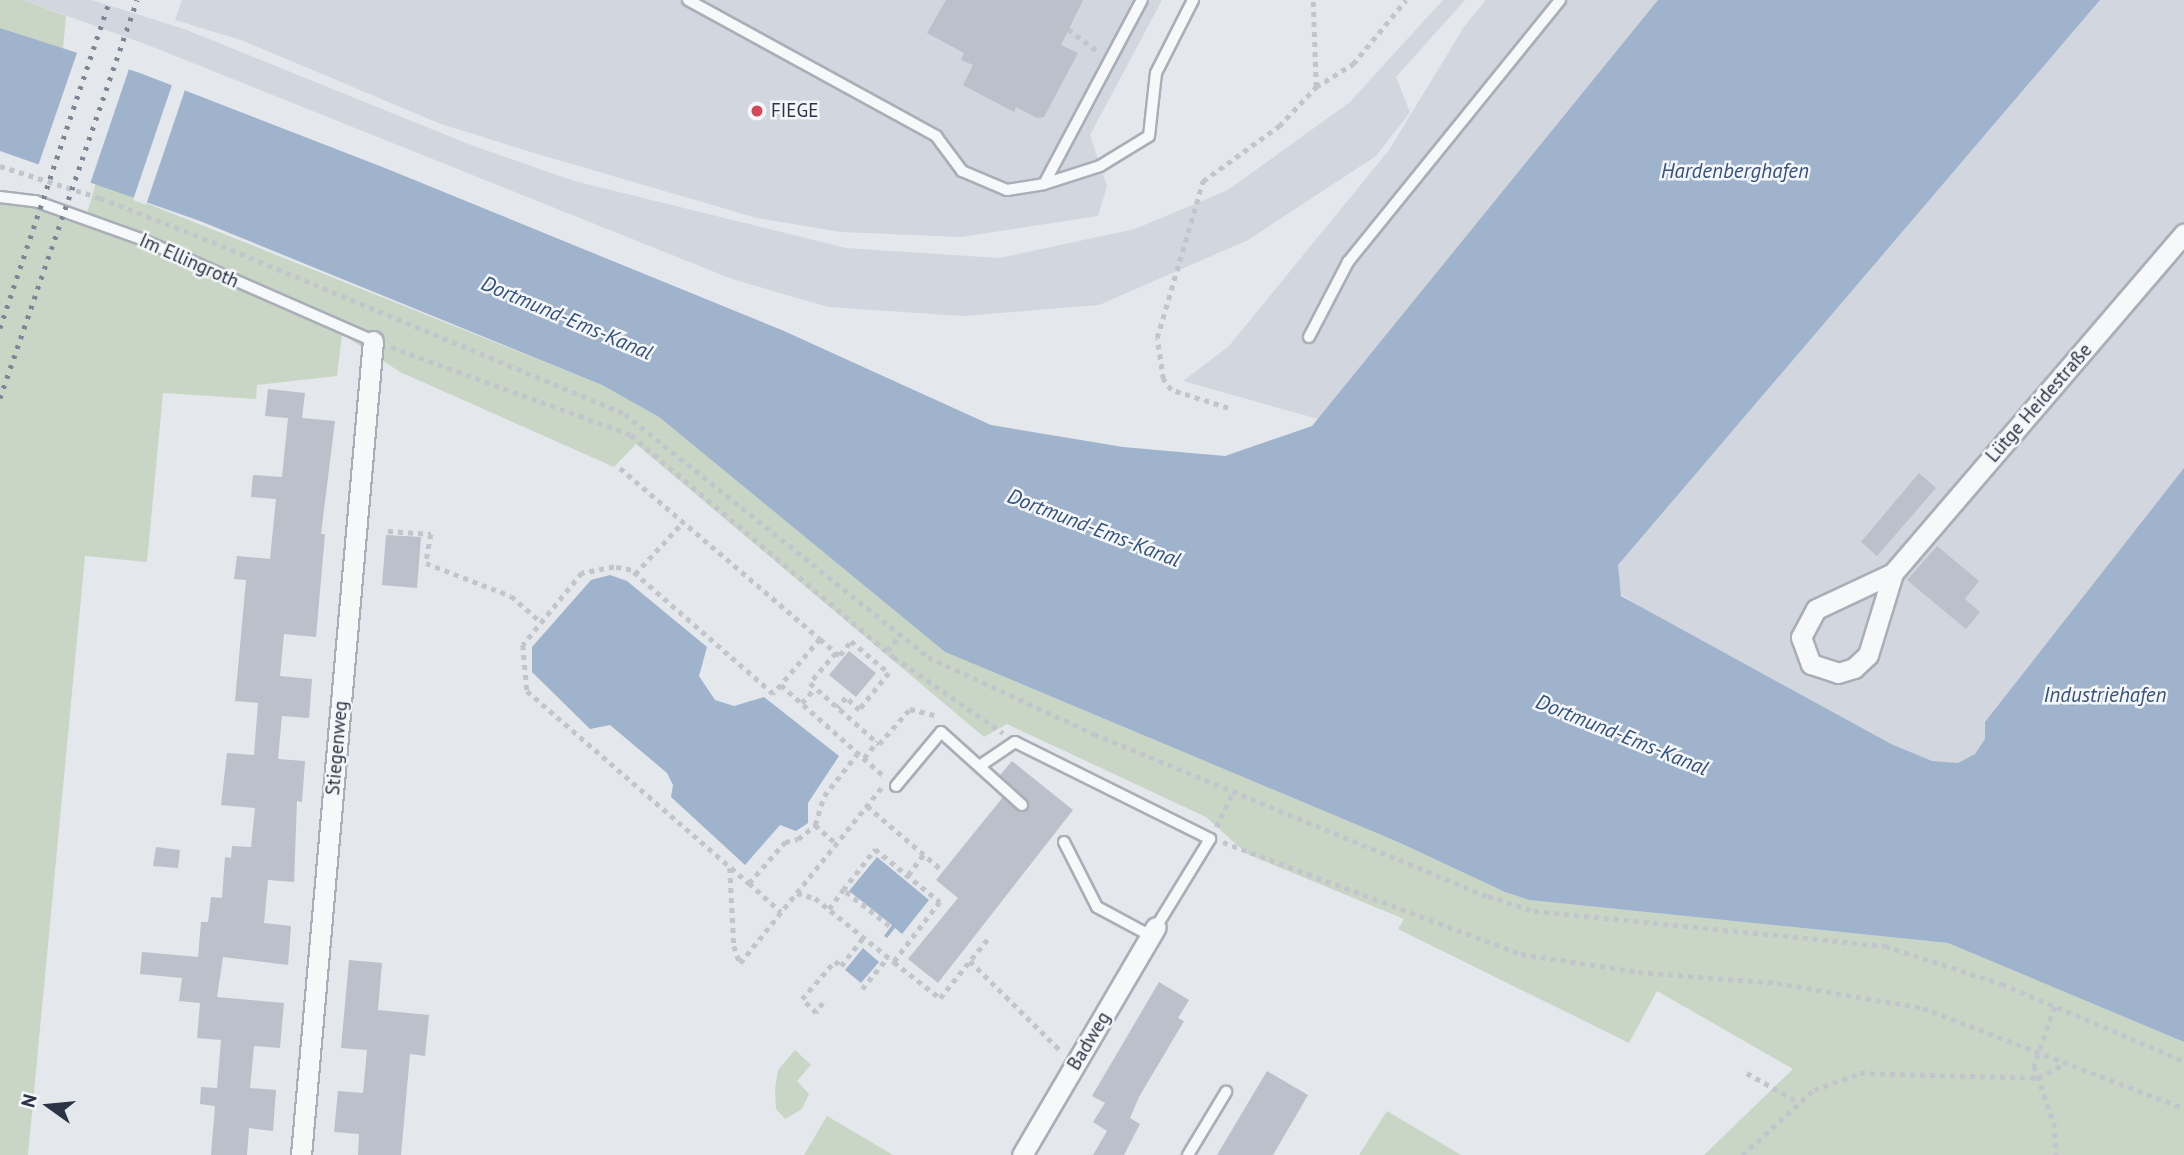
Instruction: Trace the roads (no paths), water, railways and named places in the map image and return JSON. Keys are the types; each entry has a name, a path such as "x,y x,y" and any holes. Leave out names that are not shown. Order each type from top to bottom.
{"street":[{"name":"Lütge Heidestraße","path":"1893,573 1816,609 1801,637 1811,664 1838,673 1854,668 1868,655 1893,573 2184,234"},
{"name":"Stiegenweg","path":"301,1155 373,341"},
{"name":"Badweg","path":"1027,1153 1154,932"}],"lane":[{"path":"688,0 936,136 962,171 1007,190 1044,184 1100,166 1149,136 1156,73 1193,0"},
{"path":"1044,184 1142,0"},
{"path":"1308,337 1348,262 1560,0"},
{"name":"Im Ellingroth","path":"0,197 35,201 141,239 373,341"},
{"path":"892,782 941,732 981,765 1022,805"},
{"path":"981,765 1015,742 1210,839 1154,932 1097,907 1064,842"},
{"path":"1188,1155 1226,1092"}],"water":[{"path":"1658,0 2100,0 1618,565 1621,596 1891,744 1932,761 1958,763 1975,754 1985,739 1985,722 2184,468 2184,1042 1948,943 1529,900 1505,892 1398,842 945,652 659,417 602,385 200,221 0,151 0,28 140,73 385,168 784,331 991,425 1123,447 1225,456 1312,426"},
{"path":"610,575 627,581 707,647 699,676 715,700 734,706 764,697 839,756 808,803 808,823 796,831 780,825 745,865 671,797 673,785 667,773 610,725 590,729 532,672 532,647 591,580"},
{"path":"877,857 929,900 902,934 895,928 887,938 884,936 892,925 849,891"},
{"path":"863,948 879,962 861,983 845,970"}],"railway":[{"path":"0,328 110,0"},
{"path":"0,398 137,0"}],"place":[{"name":"FIEGE","path":"757,111"}],"water label":[{"name":"Hardenberghafen","path":"1735,171"},
{"name":"Dortmund-Ems-Kanal","path":"567,318"},
{"name":"Dortmund-Ems-Kanal","path":"1094,528"},
{"name":"Industriehafen","path":"2105,695"},
{"name":"Dortmund-Ems-Kanal","path":"1622,735"}]}
